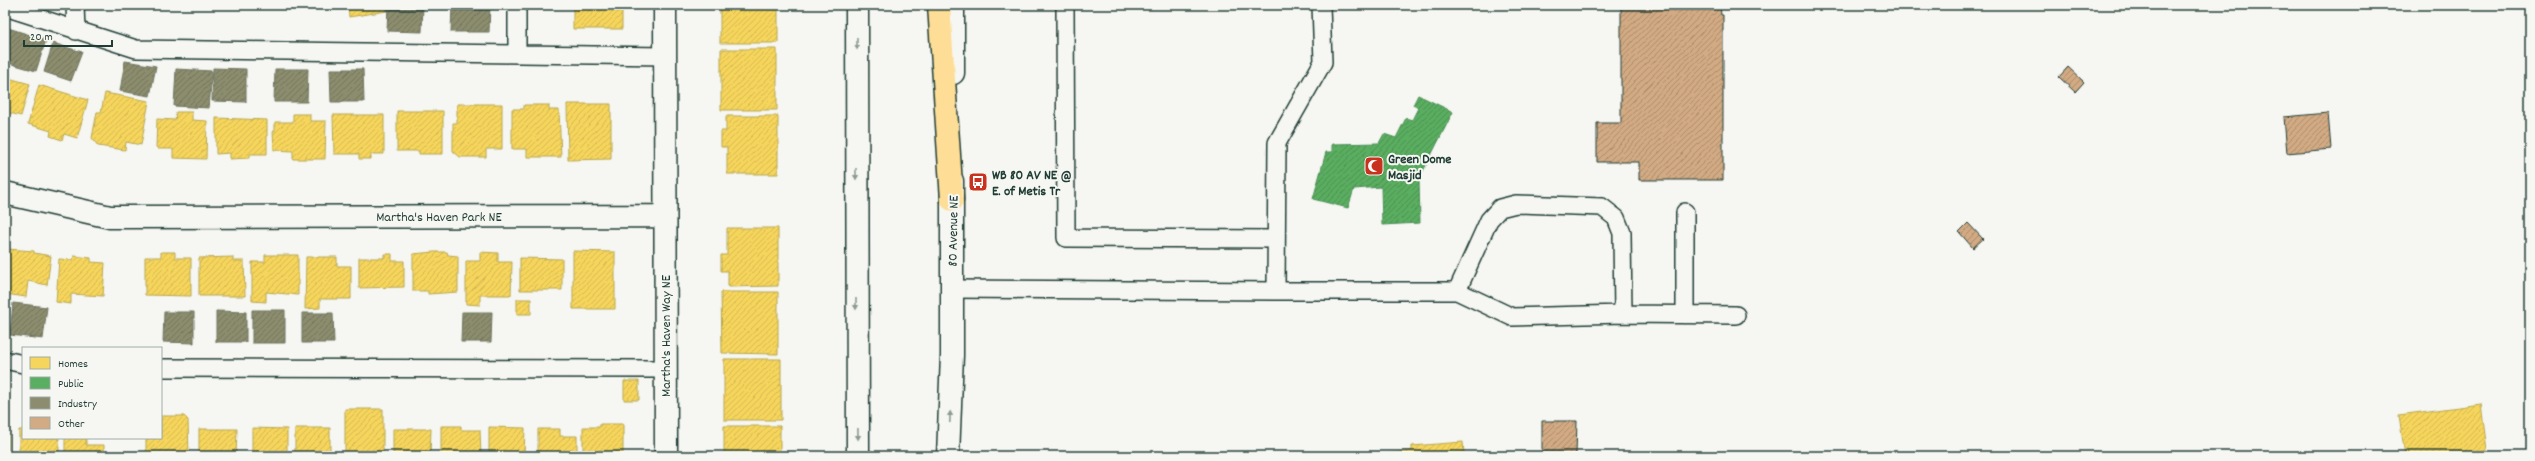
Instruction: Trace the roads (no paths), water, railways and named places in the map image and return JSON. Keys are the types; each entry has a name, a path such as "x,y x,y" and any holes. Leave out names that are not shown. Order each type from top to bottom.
{"main road":[{"path":"939,5 952,200"}],"street":[{"path":"665,5 665,216"},
{"path":"857,5 858,456"},
{"name":"80 Avenue NE","path":"948,456 952,355 953,5"},
{"name":"Martha's Haven Park NE","path":"5,193 110,217 665,216"},
{"name":"Martha's Haven Way NE","path":"665,216 666,456"}],"lane":[{"path":"75,5 76,30"},
{"path":"516,54 517,5"},
{"path":"1065,5 1066,238 1276,239"},
{"path":"1276,291 1276,143 1323,62 1321,5"},
{"path":"5,7 136,49 665,56"},
{"path":"1457,291 1489,220 1500,208 1516,204 1602,207 1616,218 1622,233 1623,314"},
{"path":"1685,212 1685,315"},
{"path":"951,289 1457,291 1512,317 1623,314 1736,315"},
{"path":"5,360 22,364"},
{"path":"162,368 665,369"}],"place":[{"name":"Green Dome Masjid","path":"1374,166"},
{"name":"WB 80 AV NE @ E. of Metis Tr","path":"978,182"}]}
